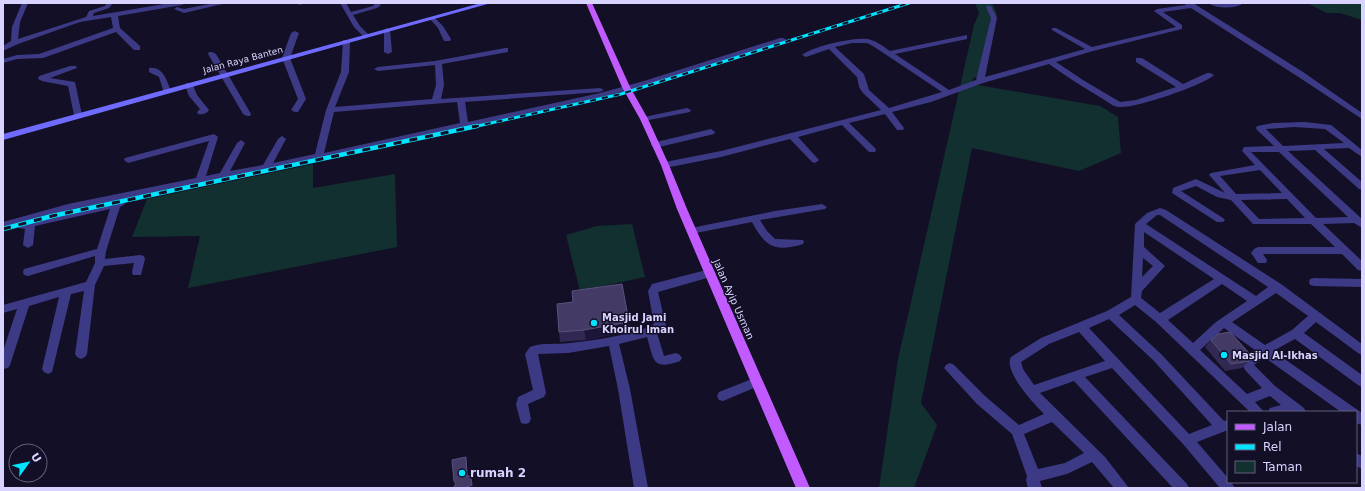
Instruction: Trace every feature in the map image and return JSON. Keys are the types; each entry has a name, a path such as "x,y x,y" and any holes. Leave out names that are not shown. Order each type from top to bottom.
{"main road":[{"name":"Jalan Raya Banten","path":"3,137 78,115 488,3"},
{"name":"Jalan Ayip Usman","path":"589,3 626,88 644,119 665,165 691,231 803,488"}],"street":[{"path":"15,42 14,38 16,24 26,3"},
{"path":"88,19 90,12 110,3"},
{"path":"3,49 15,42 64,24 88,19 114,14 179,6 184,11 224,3"},
{"path":"343,3 357,27 366,36"},
{"path":"350,14 375,7 378,3"},
{"path":"1211,3 1220,6 1241,3"},
{"path":"665,165 721,154 792,136 949,93 980,81 1050,61 1180,28 1180,26 1157,11 1190,4 1300,74 1362,116"},
{"path":"980,81 994,18 989,7"},
{"path":"114,14 118,29 137,48"},
{"path":"432,18 441,26 447,39"},
{"path":"3,61 17,56 40,56 118,29"},
{"path":"1054,29 1090,50"},
{"path":"387,30 388,52"},
{"path":"295,33 286,58 302,99 295,110"},
{"path":"889,53 964,37"},
{"path":"3,225 68,207 168,188 319,156 626,88 647,83 783,40"},
{"path":"806,55 850,42 869,41 949,93"},
{"path":"319,156 330,110 345,72 346,42"},
{"path":"831,47 861,76 861,85 886,110 900,128"},
{"path":"378,69 438,62 505,50"},
{"path":"212,54 247,114"},
{"path":"1139,60 1182,87"},
{"path":"1050,61 1080,82 1119,105 1182,87 1197,82 1210,75"},
{"path":"436,101 440,84 438,62"},
{"path":"73,68 41,78 72,84 78,115"},
{"path":"152,70 162,76 166,91"},
{"path":"189,85 193,96 205,110 201,112"},
{"path":"330,110 594,90 612,91"},
{"path":"462,100 464,125"},
{"path":"644,119 687,110"},
{"path":"843,122 872,150"},
{"path":"1359,223 1260,128 1263,126 1323,125 1330,128 1362,154"},
{"path":"655,145 711,132"},
{"path":"792,136 814,160"},
{"path":"128,160 214,137 200,181"},
{"path":"266,167 282,138"},
{"path":"223,176 241,143"},
{"path":"1350,145 1318,148 1247,149 1246,151 1289,196 1362,267"},
{"path":"1318,148 1362,187"},
{"path":"1262,167 1214,175 1232,197 1256,222 1313,220 1359,223"},
{"path":"1220,220 1177,193 1176,190 1196,182 1218,194 1232,197 1289,196"},
{"path":"3,231 166,194 168,188"},
{"path":"81,354 90,285 100,263 101,251 116,205"},
{"path":"691,231 822,207"},
{"path":"1257,411 1192,350 1136,294 1140,224 1152,214 1163,212 1277,287 1362,350"},
{"path":"755,219 762,232 775,244 782,245 799,242"},
{"path":"28,245 30,224"},
{"path":"1140,224 1221,280 1255,301"},
{"path":"1122,488 1093,455 1052,416 1016,370 1015,360 1045,341 1111,314 1136,294 1160,266 1138,248"},
{"path":"1262,260 1256,252 1344,250"},
{"path":"28,272 101,251"},
{"path":"100,263 140,259 137,272"},
{"path":"525,419 522,401 540,393 531,354 534,350 541,348 567,348 613,341 651,331 660,326 653,291 656,288 710,273"},
{"path":"1160,319 1221,280"},
{"path":"1314,282 1362,283"},
{"path":"3,309 90,285"},
{"path":"1192,350 1201,341 1225,323 1277,287"},
{"path":"48,369 66,292"},
{"path":"4,364 25,303"},
{"path":"1111,314 1157,357 1225,426 1187,440"},
{"path":"1297,409 1271,390 1249,367 1248,364 1255,356 1296,333 1316,315"},
{"path":"1225,323 1350,411"},
{"path":"1080,326 1226,483"},
{"path":"651,331 659,358 665,361 676,358"},
{"path":"1296,333 1362,382"},
{"path":"613,341 641,488"},
{"path":"1032,391 1115,362"},
{"path":"950,368 981,400 1017,431 1035,482 1093,455"},
{"path":"1076,376 1182,488"},
{"path":"723,396 757,382"},
{"path":"1246,400 1271,390"},
{"path":"1282,411 1297,409"},
{"path":"1017,431 1052,416"}],"green space":[{"path":"975,3 992,3 997,14 985,74 973,78 972,84 1100,106 1118,117 1121,153 1079,171 972,148 921,403 937,425 914,488 879,488 898,359 974,25 979,13"},
{"path":"1307,3 1362,3 1362,20 1340,13 1327,13"},
{"path":"313,164 313,188 395,174 397,247 188,288 200,236 132,237 147,199"},
{"path":"632,224 645,277 580,291 566,235 597,226"}],"building":[{"name":"Masjid Jami Khoirul Iman","path":"622,284 629,322 584,330 559,332 557,304 573,302 572,291"},
{"path":"1230,332 1249,353 1247,357 1249,361 1231,364 1211,340 1218,334"},
{"name":"rumah 2","path":"466,457 467,476 470,476 472,485 466,488 453,488 456,484 454,481 452,460"}],"railway":[{"path":"473,127 621,94 909,3"},
{"path":"3,229 52,216 477,126"}],"place":[{"name":"Masjid Jami Khoirul Iman","path":"594,323"},
{"name":"Masjid Al-Ikhas","path":"1224,355"},
{"name":"rumah 2","path":"462,473"}]}
